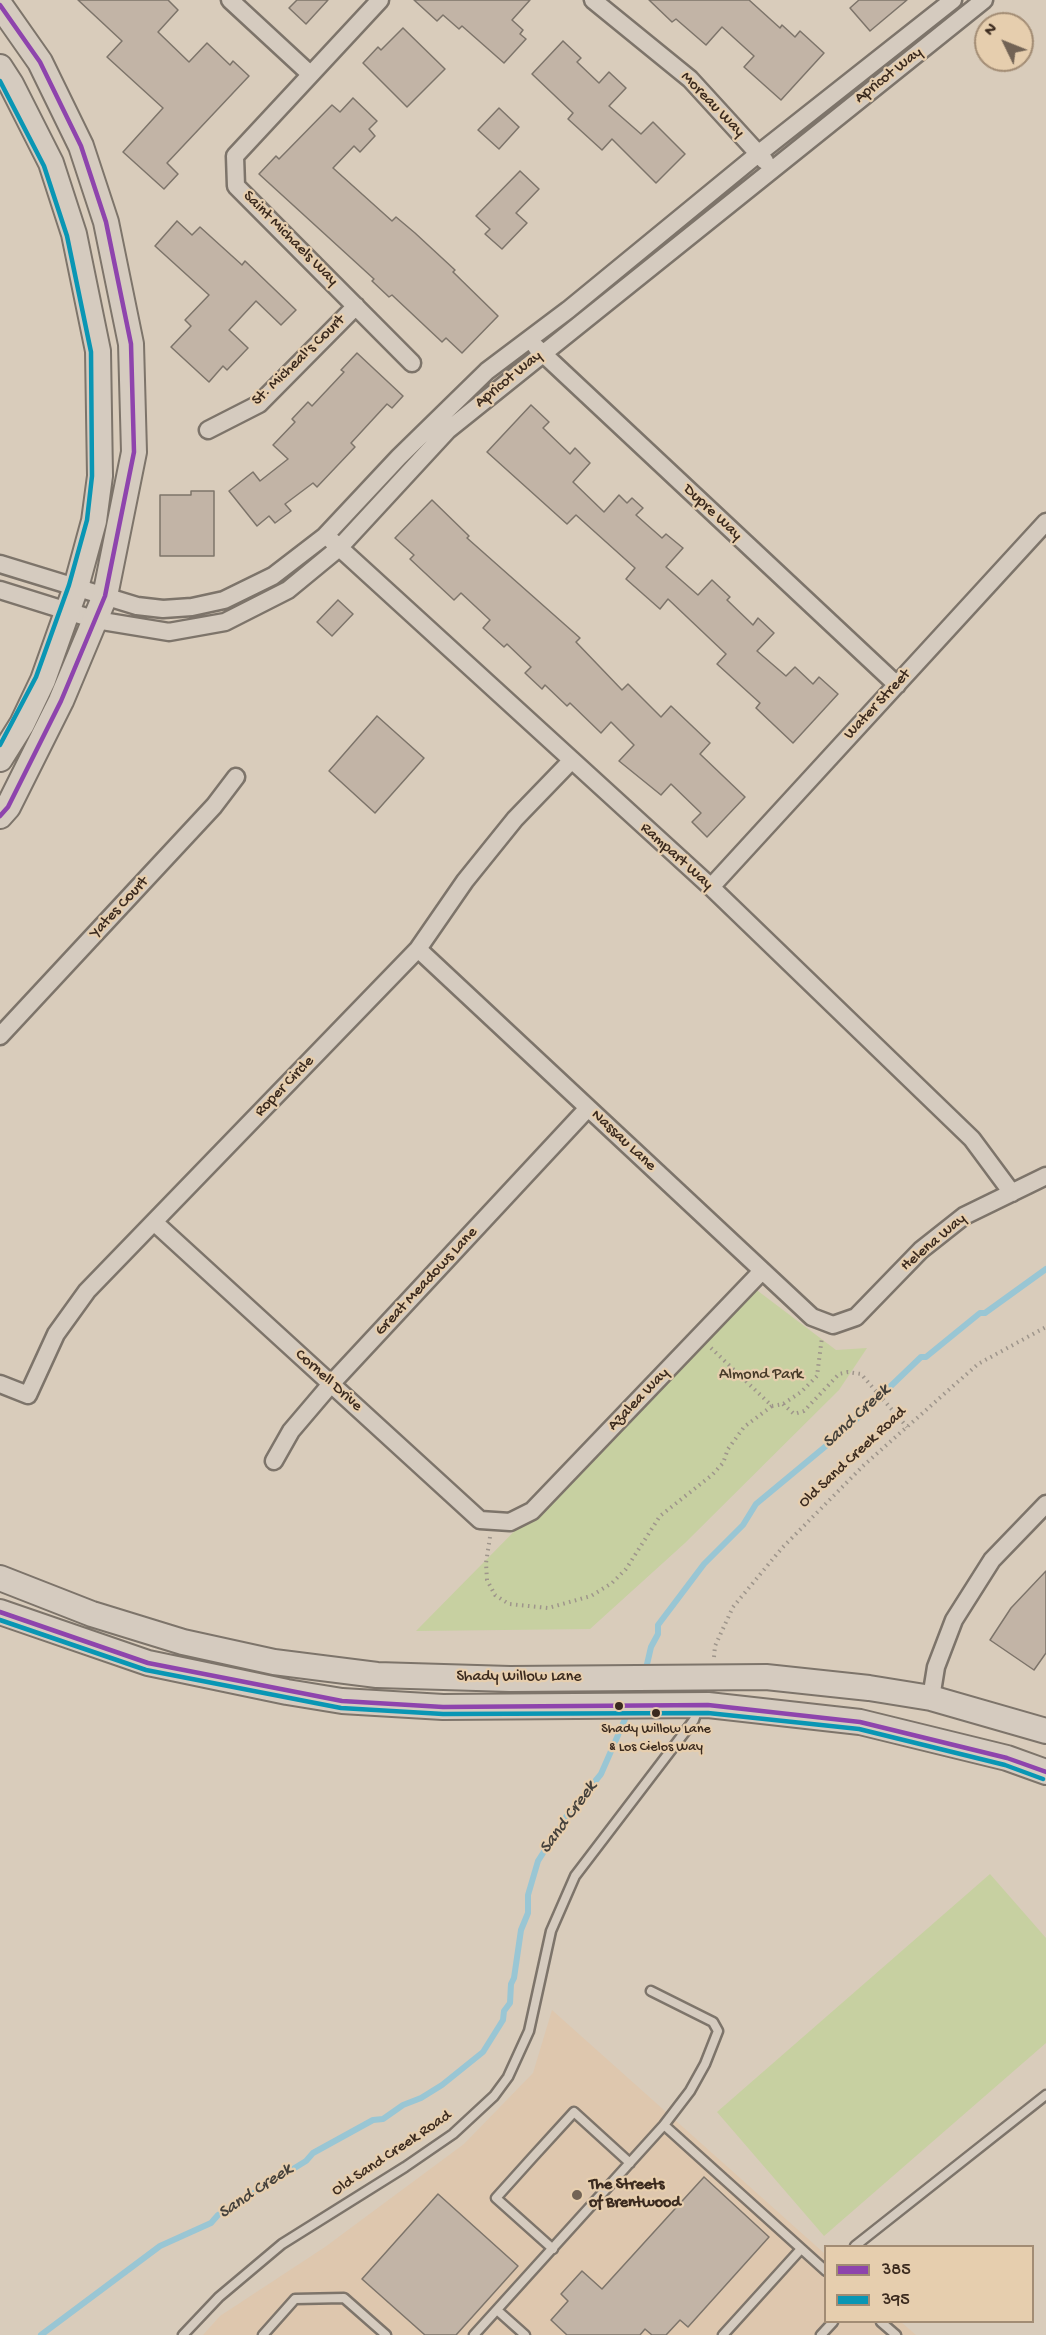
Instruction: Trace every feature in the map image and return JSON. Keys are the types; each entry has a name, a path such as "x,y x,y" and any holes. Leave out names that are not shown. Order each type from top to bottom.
{"main road":[{"path":"0,5 40,62 81,146 106,222 131,344 134,453 105,596 40,746 8,807 0,816"},
{"path":"0,67 51,163 74,234 98,351 100,476 94,521 76,587 43,680 22,723 0,759"},
{"name":"Shady Willow Lane","path":"0,1578 92,1614 183,1642 274,1662 376,1675 605,1678 766,1677 869,1688 931,1698 1046,1731"},
{"path":"27,1622 39,1594"},
{"name":"Shady Willow Lane","path":"0,1612 148,1663 342,1701 443,1707 596,1708 688,1705 860,1722 1007,1758 1046,1772"}],"street":[{"path":"230,0 310,74"},
{"name":"Saint Michaels Way","path":"380,0 235,156 236,186 412,363"},
{"name":"Moreau Way","path":"593,0 690,79 772,169"},
{"name":"Apricot Way","path":"0,564 136,606 163,609 192,607 224,600 273,576 325,536 445,410 487,371 529,340 952,0"},
{"name":"Apricot Way","path":"0,590 96,620 169,632 225,622 288,590 339,548 448,430 984,0"},
{"name":"St. Micheal's Court","path":"208,430 259,404 356,306"},
{"name":"Dupre Way","path":"529,340 897,685"},
{"name":"Water Street","path":"711,887 1046,522"},
{"name":"Rampart Way","path":"325,536 711,887 972,1139 1012,1193"},
{"name":"Roper Circle","path":"0,1384 28,1395 56,1334 87,1291 418,949 465,881 571,761"},
{"name":"Yates Court","path":"0,1036 214,806 236,777"},
{"name":"Nassau Lane","path":"418,949 812,1317 828,1323"},
{"name":"Great Meadows Lane","path":"274,1461 291,1431 331,1384 588,1108"},
{"name":"Helena Way","path":"828,1323 856,1317 921,1250 964,1216 1046,1176"},
{"name":"Cornell Drive","path":"154,1222 480,1520 510,1522"},
{"name":"Azalea Way","path":"510,1522 532,1511 762,1270"},
{"path":"931,1698 936,1667 954,1620 992,1560 1046,1504"}],"lane":[{"name":"Old Sand Creek Road","path":"183,2335 219,2297 282,2244 453,2134 494,2096 508,2077 529,2031 551,1931 575,1876 694,1720 688,1705"},
{"path":"479,2334 497,2310 664,2125 690,2091 705,2064 718,2031 713,2022 651,1991"},
{"path":"858,2245 1046,2095"},
{"path":"553,2249 496,2198 574,2112 630,2163"},
{"path":"664,2125 824,2270"},
{"path":"723,2335 801,2249"},
{"path":"263,2335 295,2299 344,2298 386,2335"},
{"path":"497,2310 525,2335"},
{"path":"821,2335 832,2323"},
{"path":"882,2323 896,2335"}],"path":[{"path":"493,1521 486,1563 487,1580 495,1595 509,1604 548,1608 591,1596 612,1583 626,1569 660,1516 723,1463 728,1449 744,1427 772,1406 783,1404 801,1392 817,1376 828,1323"},
{"name":"Old Sand Creek Road","path":"715,1646 733,1607 782,1548 864,1464 978,1364 1046,1327"},
{"path":"719,1341 711,1348 772,1406"},
{"path":"783,1404 794,1414 804,1411 839,1374 848,1372 861,1374 907,1427"}],"shaded area":[{"name":"The Streets of Brentwood","path":"552,2010 824,2253 824,2323 902,2323 916,2335 203,2335 220,2316 325,2247 464,2144 533,2073"}],"green space":[{"name":"Almond Park","path":"754,1288 836,1350 867,1348 839,1390 685,1543 590,1629 416,1631"},
{"path":"990,1874 1046,1938 1046,2043 824,2236 717,2112"}],"building":[{"path":"78,0 168,0 178,10 158,32 189,62 207,43 230,65 233,61 249,76 167,163 178,174 164,189 123,152 163,108 107,57 122,41"},
{"path":"297,0 328,0 306,24 289,8"},
{"path":"414,0 530,0 512,20 523,30 520,34 526,39 504,63 462,26 459,29 443,15 437,21"},
{"path":"649,0 749,0 780,28 782,25 795,37 800,31 824,53 781,100 744,67 754,56 722,27 706,45 676,19 672,22"},
{"path":"859,0 907,0 870,31 850,8"},
{"path":"403,28 445,69 407,107 363,63 378,47 381,50"},
{"path":"563,41 581,58 577,62 599,83 609,72 626,88 609,106 641,134 653,122 685,154 656,183 612,139 602,150 568,119 573,113 532,74"},
{"path":"353,98 377,121 369,129 375,136 360,152 354,146 333,168 392,221 396,217 415,233 455,270 453,272 498,316 462,353 446,338 442,342 392,295 389,297 372,281 374,279 259,174 276,156 279,159 332,105 340,112"},
{"path":"499,108 519,127 499,149 478,130"},
{"path":"520,171 539,189 516,213 527,223 502,249 485,234 490,229 476,216"},
{"path":"177,221 192,235 200,227 242,265 245,261 296,310 281,325 256,301 229,330 248,348 227,370 223,366 209,382 171,347 191,326 185,320 209,295 155,246"},
{"path":"357,353 403,396 392,408 387,404 351,443 355,447 317,487 313,483 285,504 291,511 275,523 269,516 257,526 229,491 253,472 260,481 288,459 273,445 295,422 292,419 308,402 312,406 344,372 341,370"},
{"path":"531,405 549,422 543,428 570,454 575,448 590,463 573,482 604,512 619,495 627,503 632,498 643,508 636,515 662,538 666,534 683,548 666,567 698,595 712,580 730,597 727,600 753,625 758,618 774,633 757,651 786,676 795,667 813,684 819,677 838,694 793,743 756,708 760,703 717,664 726,654 668,599 660,609 626,579 635,568 576,515 567,524 487,452"},
{"path":"191,491 214,491 214,556 160,556 160,495 191,495"},
{"path":"432,500 469,536 467,538 580,638 576,642 622,690 628,684 661,717 671,706 710,743 700,754 745,797 707,837 692,822 701,813 671,784 661,795 619,761 634,745 611,722 601,733 570,703 567,706 545,685 542,689 525,673 531,667 507,644 504,647 483,628 490,620 461,593 454,600 410,559 414,555 395,538"},
{"path":"338,600 353,614 332,636 317,622"},
{"path":"377,716 424,758 375,813 329,771"},
{"path":"1046,1571 1046,1653 1034,1670 990,1640 1011,1608"},
{"path":"704,2177 769,2237 688,2327 680,2320 666,2335 652,2335 645,2329 640,2335 567,2335 551,2320 568,2301 561,2294 582,2271 602,2289"},
{"path":"438,2194 518,2266 456,2335 425,2335 362,2279"}],"waterway":[{"name":"Sand Creek","path":"645,1673 651,1647 658,1634 658,1625 704,1564 743,1525 756,1504 844,1431 921,1357 926,1357 980,1313 985,1313 1046,1269"},
{"name":"Sand Creek","path":"41,2335 160,2246 211,2223 218,2215 306,2161 313,2153 373,2120 383,2119 403,2105 421,2098 442,2085 483,2052 503,2020 504,2011 510,2003 511,1984 514,1978 521,1930 528,1913 528,1895 538,1861 566,1817 601,1774 629,1710"}],"transit line":[{"name":"385","path":"0,5 40,62 81,146 106,222 131,344 134,452 105,596 61,701 8,807 0,816"},
{"name":"395","path":"0,81 44,166 67,236 91,352 92,476 87,520 69,585 36,677 0,745"},
{"name":"385","path":"0,1612 148,1663 342,1701 443,1707 708,1705 860,1722 1007,1758 1046,1772"},
{"name":"395","path":"0,1620 146,1670 341,1708 443,1714 708,1713 859,1729 1005,1765 1043,1779"}],"place":[{"name":"Shady Willow Lane & Los Cielos Way","path":"656,1713"},
{"name":"The Streets of Brentwood","path":"577,2195"}]}
